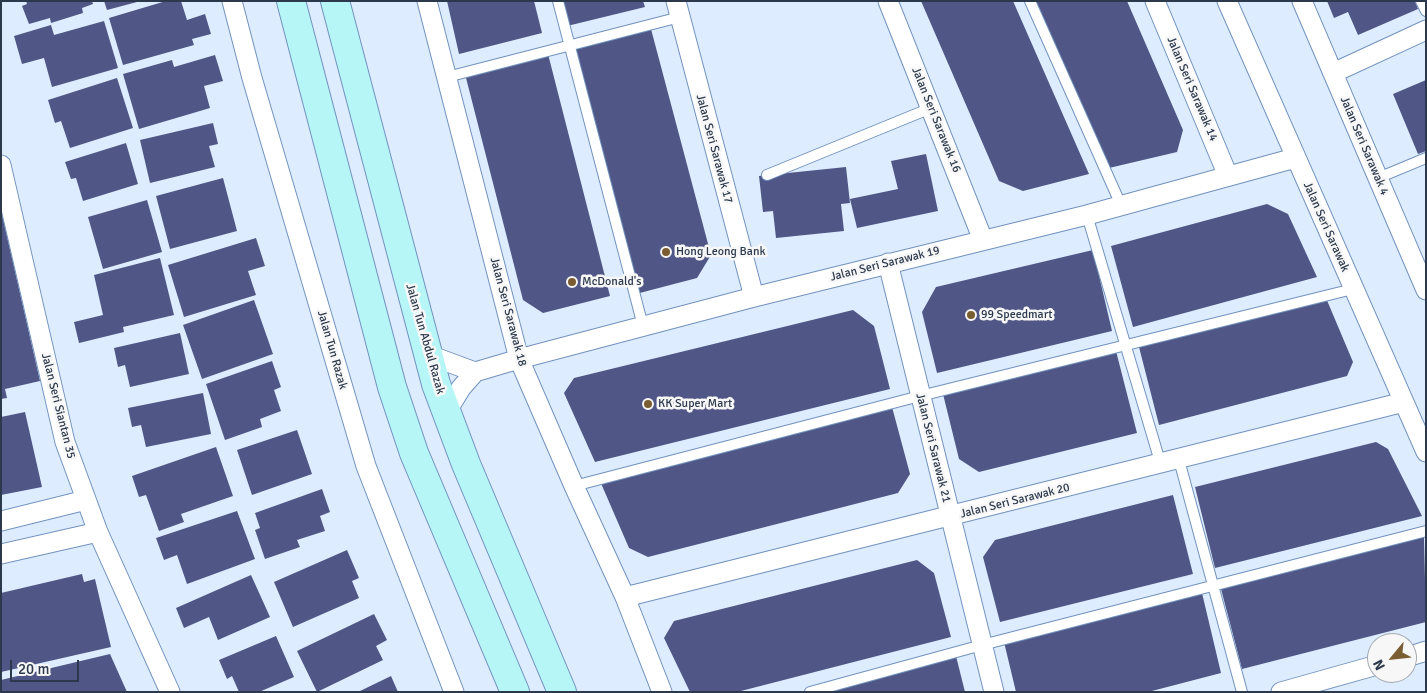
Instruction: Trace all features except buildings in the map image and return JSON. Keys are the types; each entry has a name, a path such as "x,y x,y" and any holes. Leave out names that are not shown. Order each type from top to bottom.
{"main road":[{"path":"291,1 392,387 414,453 515,692"},
{"name":"Jalan Tun Abdul Razak","path":"335,1 436,384 466,464 562,692"}],"street":[{"name":"Jalan Tun Razak","path":"232,1 252,78 366,466 454,692"},
{"name":"Jalan Seri Sarawak 18","path":"427,1 519,359 625,597 662,692"},
{"name":"Jalan Seri Sarawak 16","path":"888,1 983,240"},
{"name":"Jalan Seri Sarawak 14","path":"1155,1 1228,176"},
{"name":"Jalan Seri Sarawak","path":"1226,1 1426,452"},
{"name":"Jalan Seri Sarawak 4","path":"1302,1 1424,281"},
{"name":"Jalan Seri Sarawak 17","path":"678,9 754,297"},
{"path":"1332,73 1426,30"},
{"name":"Jalan Seri Sarawak 19","path":"475,372 754,297 1087,214 1295,158"},
{"name":"Jalan Seri Siantan 35","path":"1,165 65,442 98,532 170,692"},
{"name":"Jalan Seri Sarawak 21","path":"888,263 994,692"},
{"path":"429,355 475,372 461,388 447,411"},
{"name":"Jalan Seri Sarawak 20","path":"625,597 1179,460 1404,402"},
{"path":"1,521 86,500"},
{"path":"1,554 98,532"},
{"path":"1281,692 1367,668"}],"lane":[{"path":"558,1 643,326"},
{"path":"1030,1 1121,205"},
{"path":"1422,1 1426,11"},
{"path":"447,77 570,45 678,9"},
{"path":"767,174 931,108"},
{"path":"1378,178 1426,158"},
{"path":"1087,214 1160,464"},
{"path":"574,486 920,396 1353,289"},
{"path":"1179,460 1242,692"},
{"path":"810,692 982,645 1426,531"}],"place":[{"name":"Hong Leong Bank","path":"666,252"},
{"name":"McDonald's","path":"572,282"},
{"name":"99 Speedmart","path":"971,315"},
{"name":"KK Super Mart","path":"648,404"}]}
